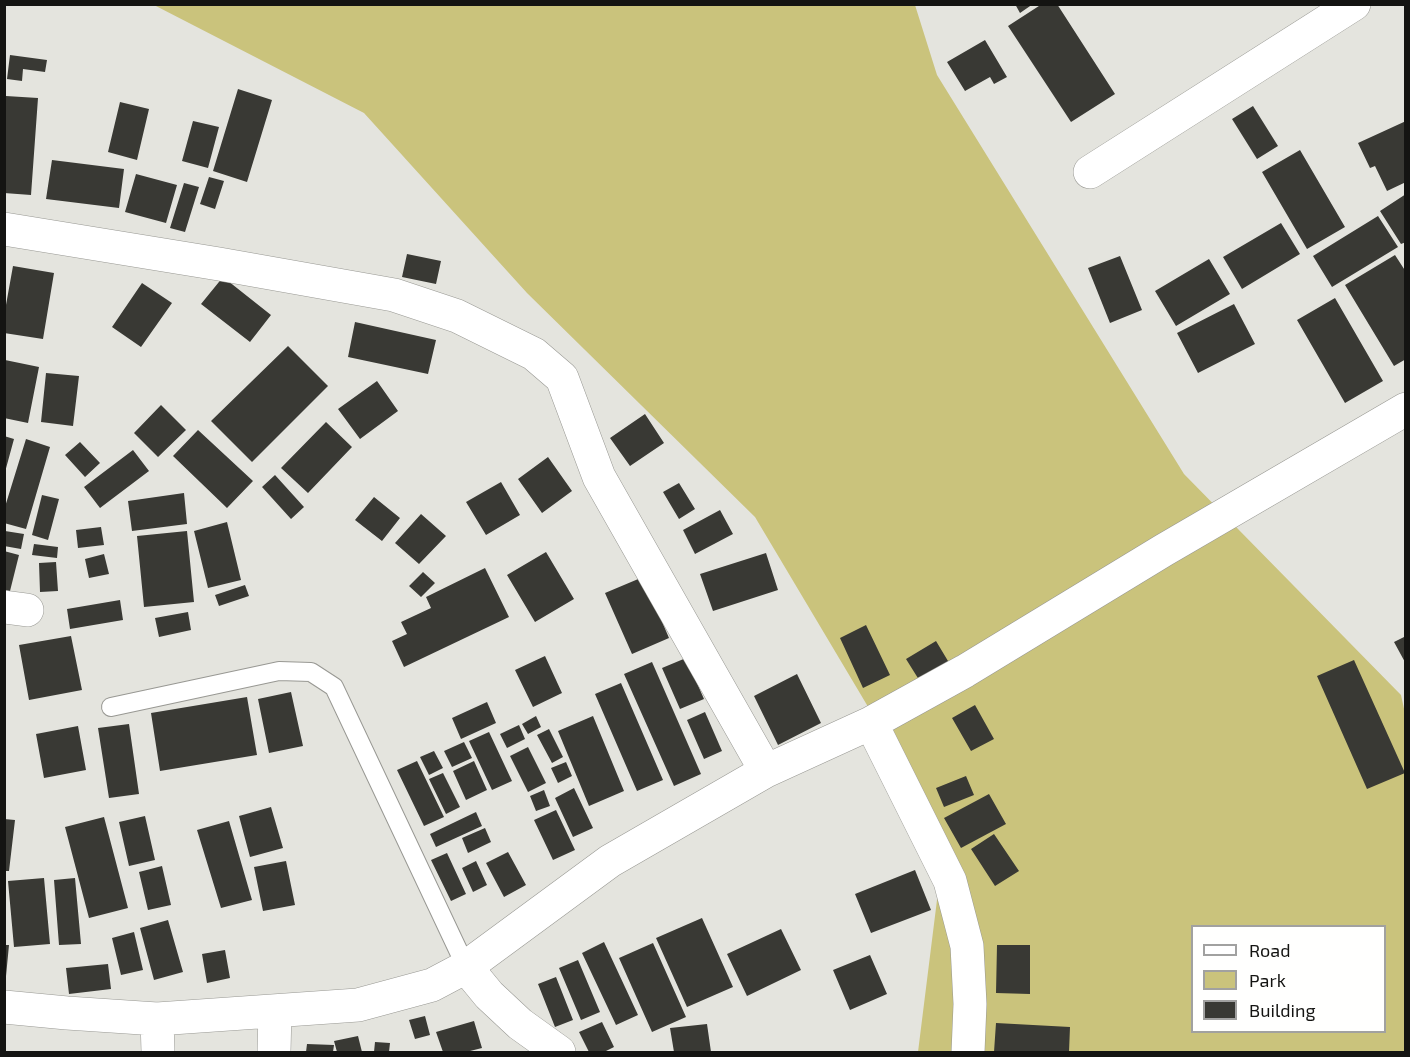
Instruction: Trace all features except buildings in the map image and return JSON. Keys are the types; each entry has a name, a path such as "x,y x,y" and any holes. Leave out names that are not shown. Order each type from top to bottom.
{"street":[{"path":"1090,172 1354,4"},
{"path":"4,230 208,262 394,295 457,316 534,354 562,378 599,477 766,771"},
{"path":"4,1007 157,1019 358,1005 432,985 466,967 610,861 766,771 871,723 965,671 1164,550 1406,409"},
{"path":"871,723 950,881 967,946 970,1004 968,1053"},
{"path":"466,967 489,995 520,1024 559,1053"},
{"path":"274,1053 275,1011"},
{"path":"157,1019 158,1053"}],"lane":[{"path":"111,707 279,671 311,672 334,687 466,967"}],"green space":[{"path":"154,5 915,5 937,75 1184,474 1401,695 1406,718 1405,1052 918,1052 945,836 755,517 527,293 364,113"}]}
